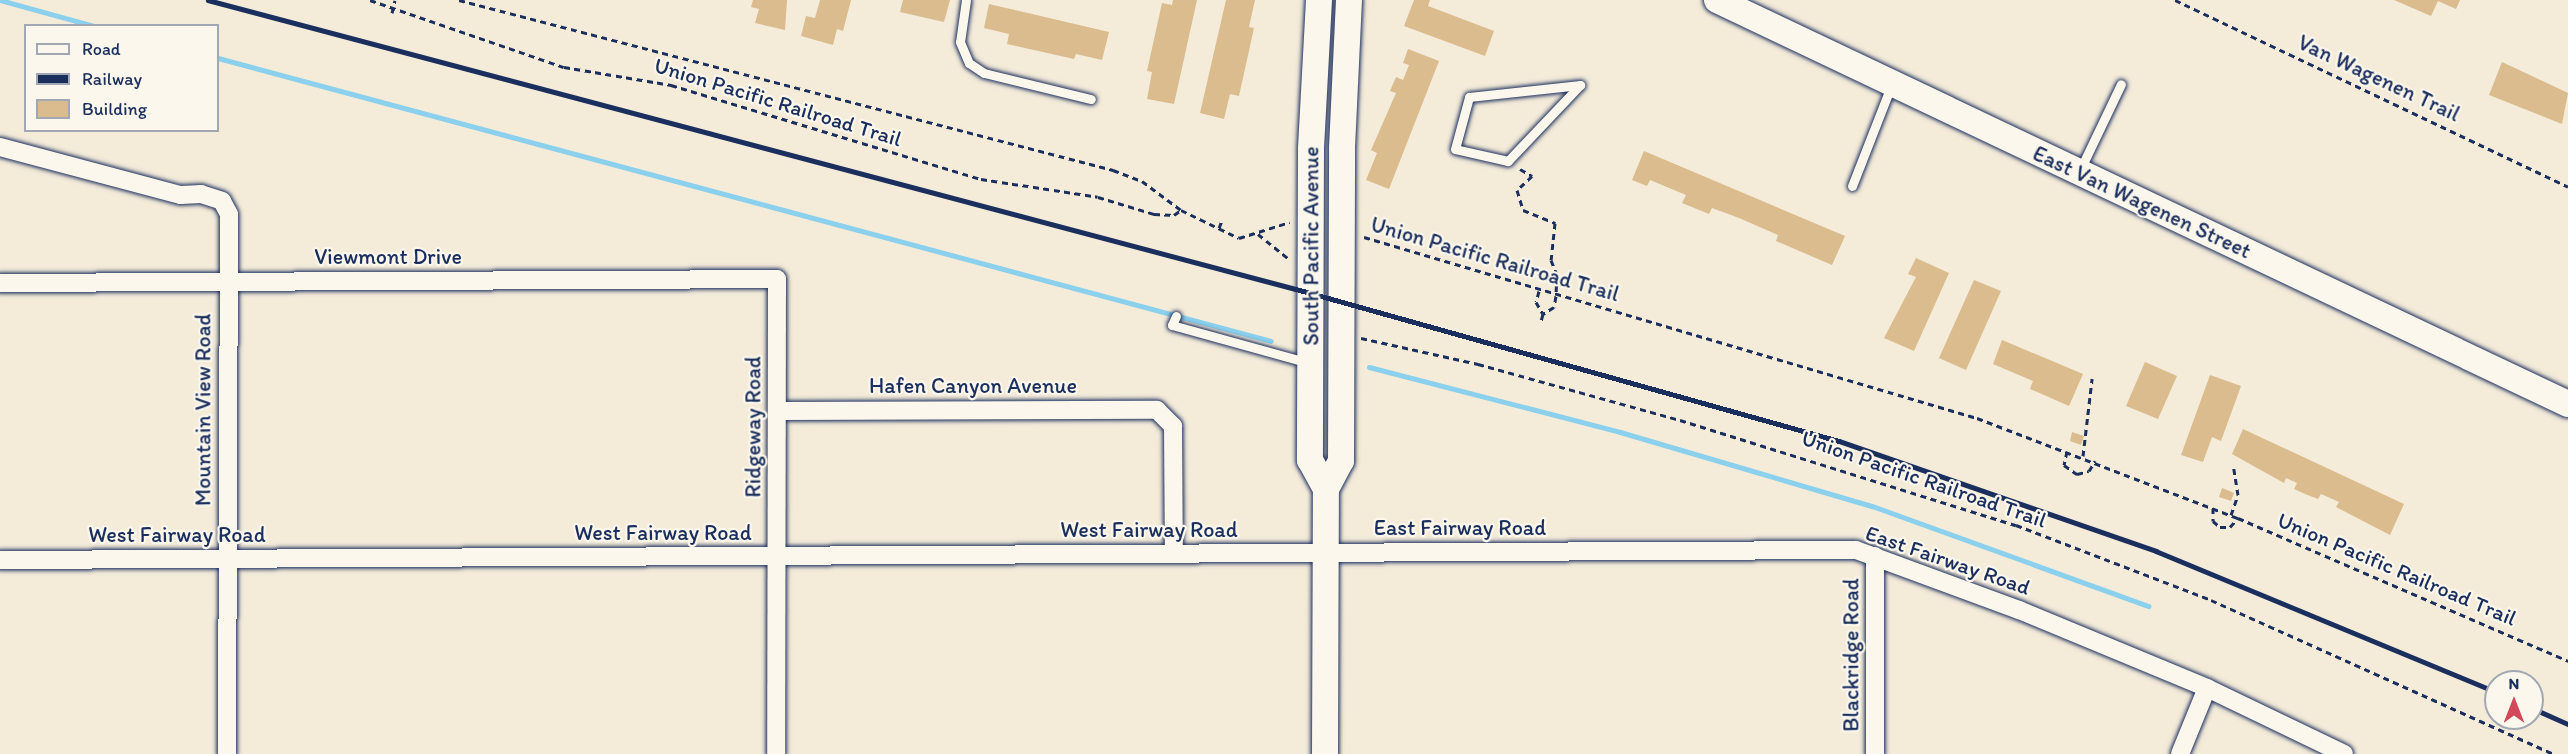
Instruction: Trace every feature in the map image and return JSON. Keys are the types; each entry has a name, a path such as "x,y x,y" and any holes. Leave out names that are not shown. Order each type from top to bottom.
{"street":[{"name":"South Pacific Avenue","path":"1319,0 1311,224 1310,460 1326,489"},
{"name":"South Pacific Avenue","path":"1325,754 1326,489 1341,461 1341,232 1349,0"},
{"name":"East Van Wagenen Street","path":"1717,0 2568,404"},
{"name":"Mountain View Road","path":"0,147 181,195 201,194 222,201 229,214 226,754"},
{"name":"Viewmont Drive","path":"0,283 777,279"},
{"name":"Ridgeway Road","path":"776,754 777,279"},
{"name":"Hafen Canyon Avenue","path":"777,411 1149,409 1167,415 1174,435 1174,554"},
{"name":"East Fairway Road","path":"1326,553 1856,550 2207,688 2343,754"},
{"name":"West Fairway Road","path":"0,560 1326,553"},
{"name":"Blackridge Road","path":"1875,556 1875,754"},
{"path":"2180,754 2207,688"}],"lane":[{"path":"966,0 960,42 969,63 984,73 1091,99"},
{"path":"1852,186 1891,84"},
{"path":"2079,172 2121,84"},
{"path":"1580,85 1516,153 1508,161 1455,149 1468,97 1580,85"},
{"path":"1176,316 1172,325 1311,364"}],"path":[{"name":"Union Pacific Railroad Trail","path":"370,0 394,6 494,46 564,67 671,85 981,179 1098,197 1154,214 1174,215 1181,210"},
{"path":"392,13 395,0"},
{"name":"Union Pacific Railroad Trail","path":"459,0 1113,170 1142,182 1181,210 1245,239 1285,222 1311,224"},
{"name":"Van Wagenen Trail","path":"2175,0 2568,187"},
{"path":"1508,161 1532,176 1517,190 1523,210 1555,223 1551,260 1557,275 1556,296 1554,307 1543,314 1541,321"},
{"path":"1219,228 1222,220"},
{"name":"Union Pacific Railroad Trail","path":"1341,232 1556,296 1817,367 2095,460 2231,515 2568,661"},
{"path":"1258,234 1296,265"},
{"path":"1539,291 1536,302 1543,314"},
{"name":"Union Pacific Railroad Trail","path":"1357,327 1356,337 1478,364 1714,429 2016,525 2211,600 2553,754"},
{"path":"2083,456 2092,379"},
{"path":"2067,451 2064,465 2076,474 2089,471 2095,460"},
{"path":"2231,515 2238,495 2233,465"},
{"path":"2213,508 2213,521 2220,527 2230,527 2238,518"}],"building":[{"path":"753,0 787,0 785,30 755,23 759,9 751,7"},
{"path":"820,0 851,0 843,31 837,29 833,45 801,36 806,16 815,18"},
{"path":"903,0 950,0 944,22 900,12"},
{"path":"1173,0 1197,0 1174,104 1147,99 1152,72 1147,71 1162,3 1172,5"},
{"path":"1226,0 1255,0 1249,27 1254,28 1239,96 1230,94 1224,119 1200,113"},
{"path":"1414,0 1430,0 1428,6 1494,31 1485,56 1404,26"},
{"path":"2394,0 2460,0 2456,9 2438,1 2431,16"},
{"path":"989,4 1109,32 1102,60 1076,54 1074,59 1007,44 1009,34 984,28"},
{"path":"1408,49 1439,61 1389,189 1366,180 1377,153 1371,150 1396,93 1390,91 1396,77 1403,80 1409,65 1403,63"},
{"path":"2502,62 2568,93 2562,124 2489,95"},
{"path":"1644,151 1845,236 1832,265 1776,241 1778,235 1739,218 1712,208 1709,214 1682,203 1686,195 1650,180 1647,186 1632,180"},
{"path":"1916,258 1949,273 1914,351 1884,338 1916,277 1908,274"},
{"path":"1541,272 1554,275 1552,283 1539,280"},
{"path":"1974,280 2001,291 1966,370 1939,358"},
{"path":"2002,340 2083,374 2069,406 2030,389 2033,381 1993,364"},
{"path":"2145,362 2177,376 2158,419 2126,406"},
{"path":"2210,375 2241,386 2221,441 2212,437 2203,462 2181,455"},
{"path":"2243,429 2404,504 2390,535 2336,507 2339,502 2321,494 2318,499 2305,494 2294,489 2297,483 2286,478 2284,483 2232,454"},
{"path":"2072,432 2084,436 2081,445 2070,441"},
{"path":"2222,488 2234,493 2231,501 2219,497"}],"waterway":[{"path":"0,0 87,24"},
{"path":"219,58 1271,341"},
{"path":"1369,367 1620,432 1872,506 2149,606"}],"railway":[{"path":"208,0 1296,289 1839,441 2156,551 2484,687"},
{"path":"2544,713 2568,724"}]}
